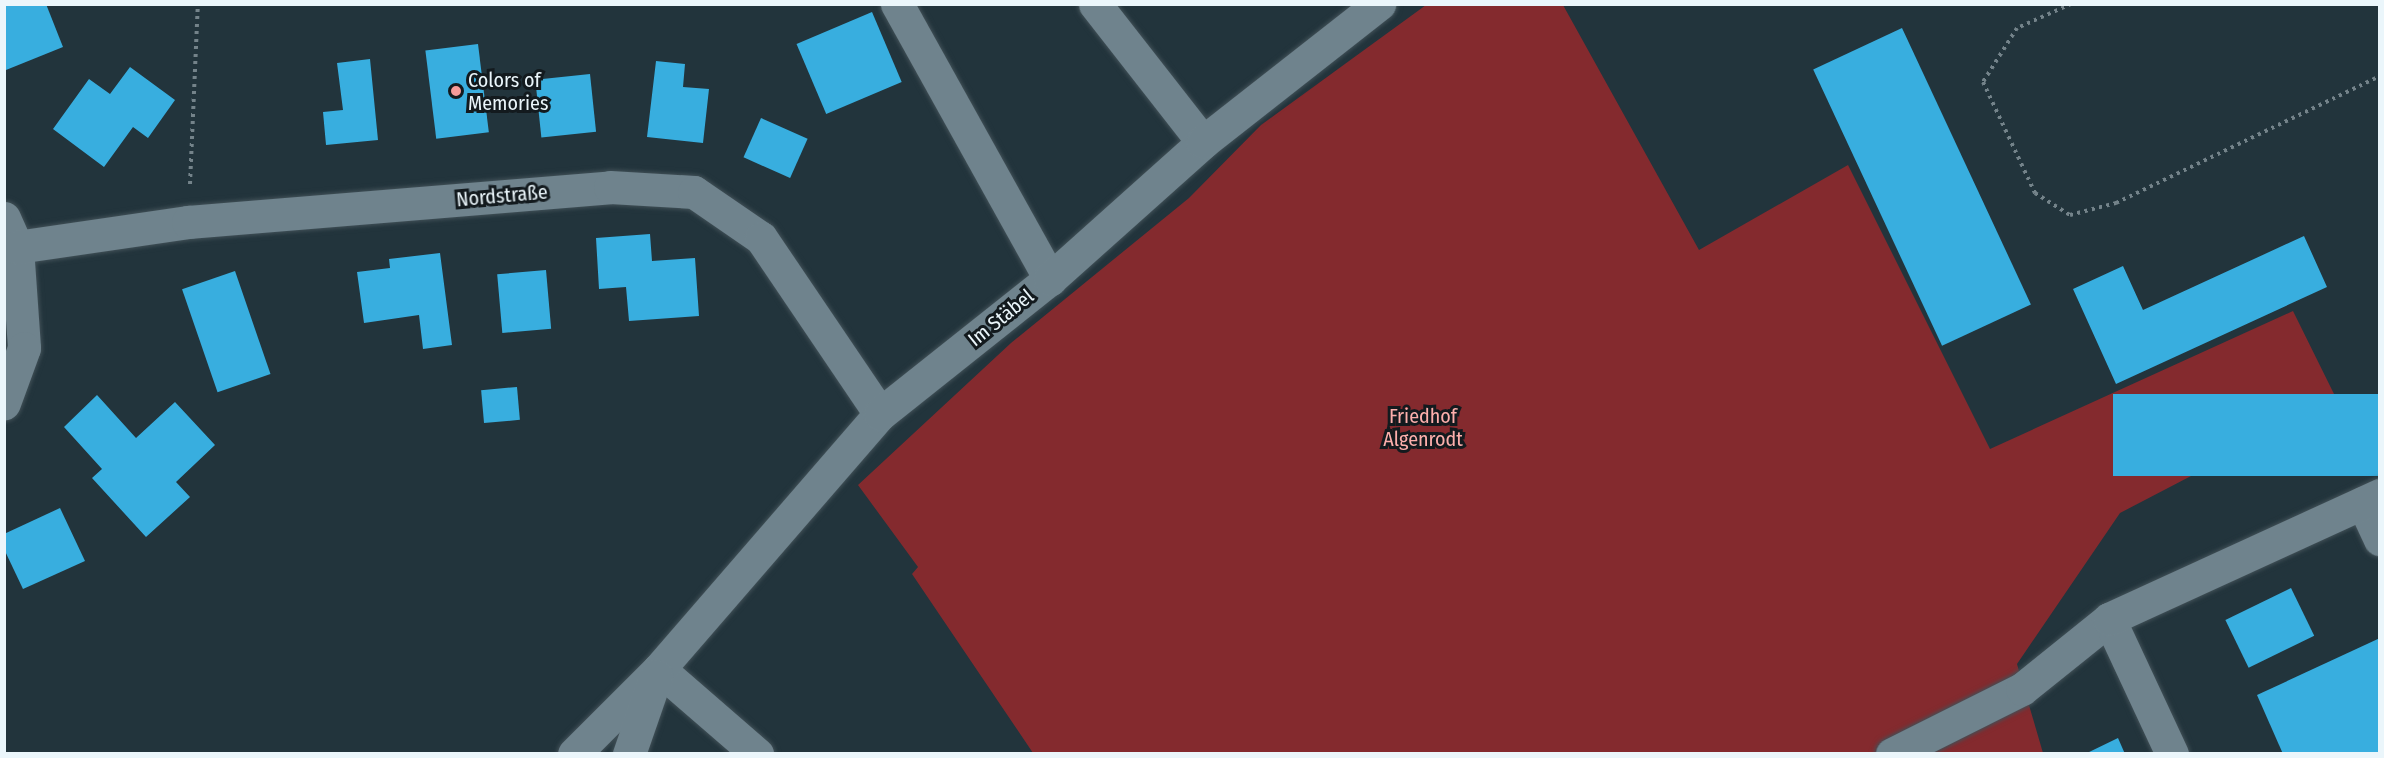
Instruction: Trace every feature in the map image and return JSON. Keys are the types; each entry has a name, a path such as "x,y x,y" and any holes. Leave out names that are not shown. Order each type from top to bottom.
{"street":[{"path":"897,4 1050,279"},
{"path":"1095,4 1203,142"},
{"name":"Im Stäbel","path":"574,753 659,669 880,414 1050,279 1203,142 1379,4"},
{"name":"Nordstraße","path":"17,247 188,222 610,187 694,192 761,238 880,414"},
{"path":"4,218 17,247 24,348 4,403"},
{"path":"1892,753 2022,689 2109,619 2371,499 2379,539"},
{"path":"2109,619 2172,753"},
{"path":"659,669 757,753"},
{"name":"Im Stäbel","path":"629,753 659,669"}],"path":[{"path":"188,222 198,4"},
{"path":"2071,4 2017,28 1983,82 2035,193 2070,215 2116,203 2379,76"}],"green space":[{"name":"Friedhof Algenrodt","path":"1426,5 1563,5 1699,250 1848,165 1990,449 2293,311 2337,400 2120,513 2017,664 2043,753 1033,753 912,574 918,567 858,485 1011,343 1189,198 1261,125"}],"building":[{"path":"4,4 46,4 63,47 6,70"},
{"path":"872,12 902,82 826,114 797,44"},
{"path":"1902,28 2031,304 1942,346 1813,69"},
{"name":"Colors of Memories","path":"478,44 489,132 436,139 425,50"},
{"path":"370,59 378,140 326,145 323,112 343,110 337,63"},
{"path":"656,61 685,64 683,87 709,89 703,143 647,137"},
{"path":"130,67 175,100 148,138 133,127 104,167 53,129 89,79 110,94"},
{"path":"590,74 596,132 541,137 535,80"},
{"path":"761,118 808,139 790,178 744,157"},
{"path":"650,234 652,261 695,258 699,316 629,321 626,287 599,289 596,238"},
{"path":"2304,236 2327,287 2116,384 2073,289 2123,266 2143,310"},
{"path":"440,253 452,345 423,349 419,315 364,323 357,272 390,268 389,259"},
{"path":"546,270 551,329 502,333 497,274"},
{"path":"235,271 270,374 218,392 182,289"},
{"path":"517,387 520,420 484,423 481,390"},
{"path":"2113,394 2380,394 2380,476 2113,476"},
{"path":"97,395 136,438 175,402 215,445 176,482 190,497 146,537 92,478 102,469 64,427"},
{"path":"60,508 85,561 23,589 4,549 4,534"},
{"path":"2291,588 2314,636 2249,668 2225,620"},
{"path":"2380,638 2380,754 2283,754 2257,695"},
{"path":"2118,738 2125,754 2085,754"}],"place":[{"name":"Colors of Memories","path":"456,91"}]}
